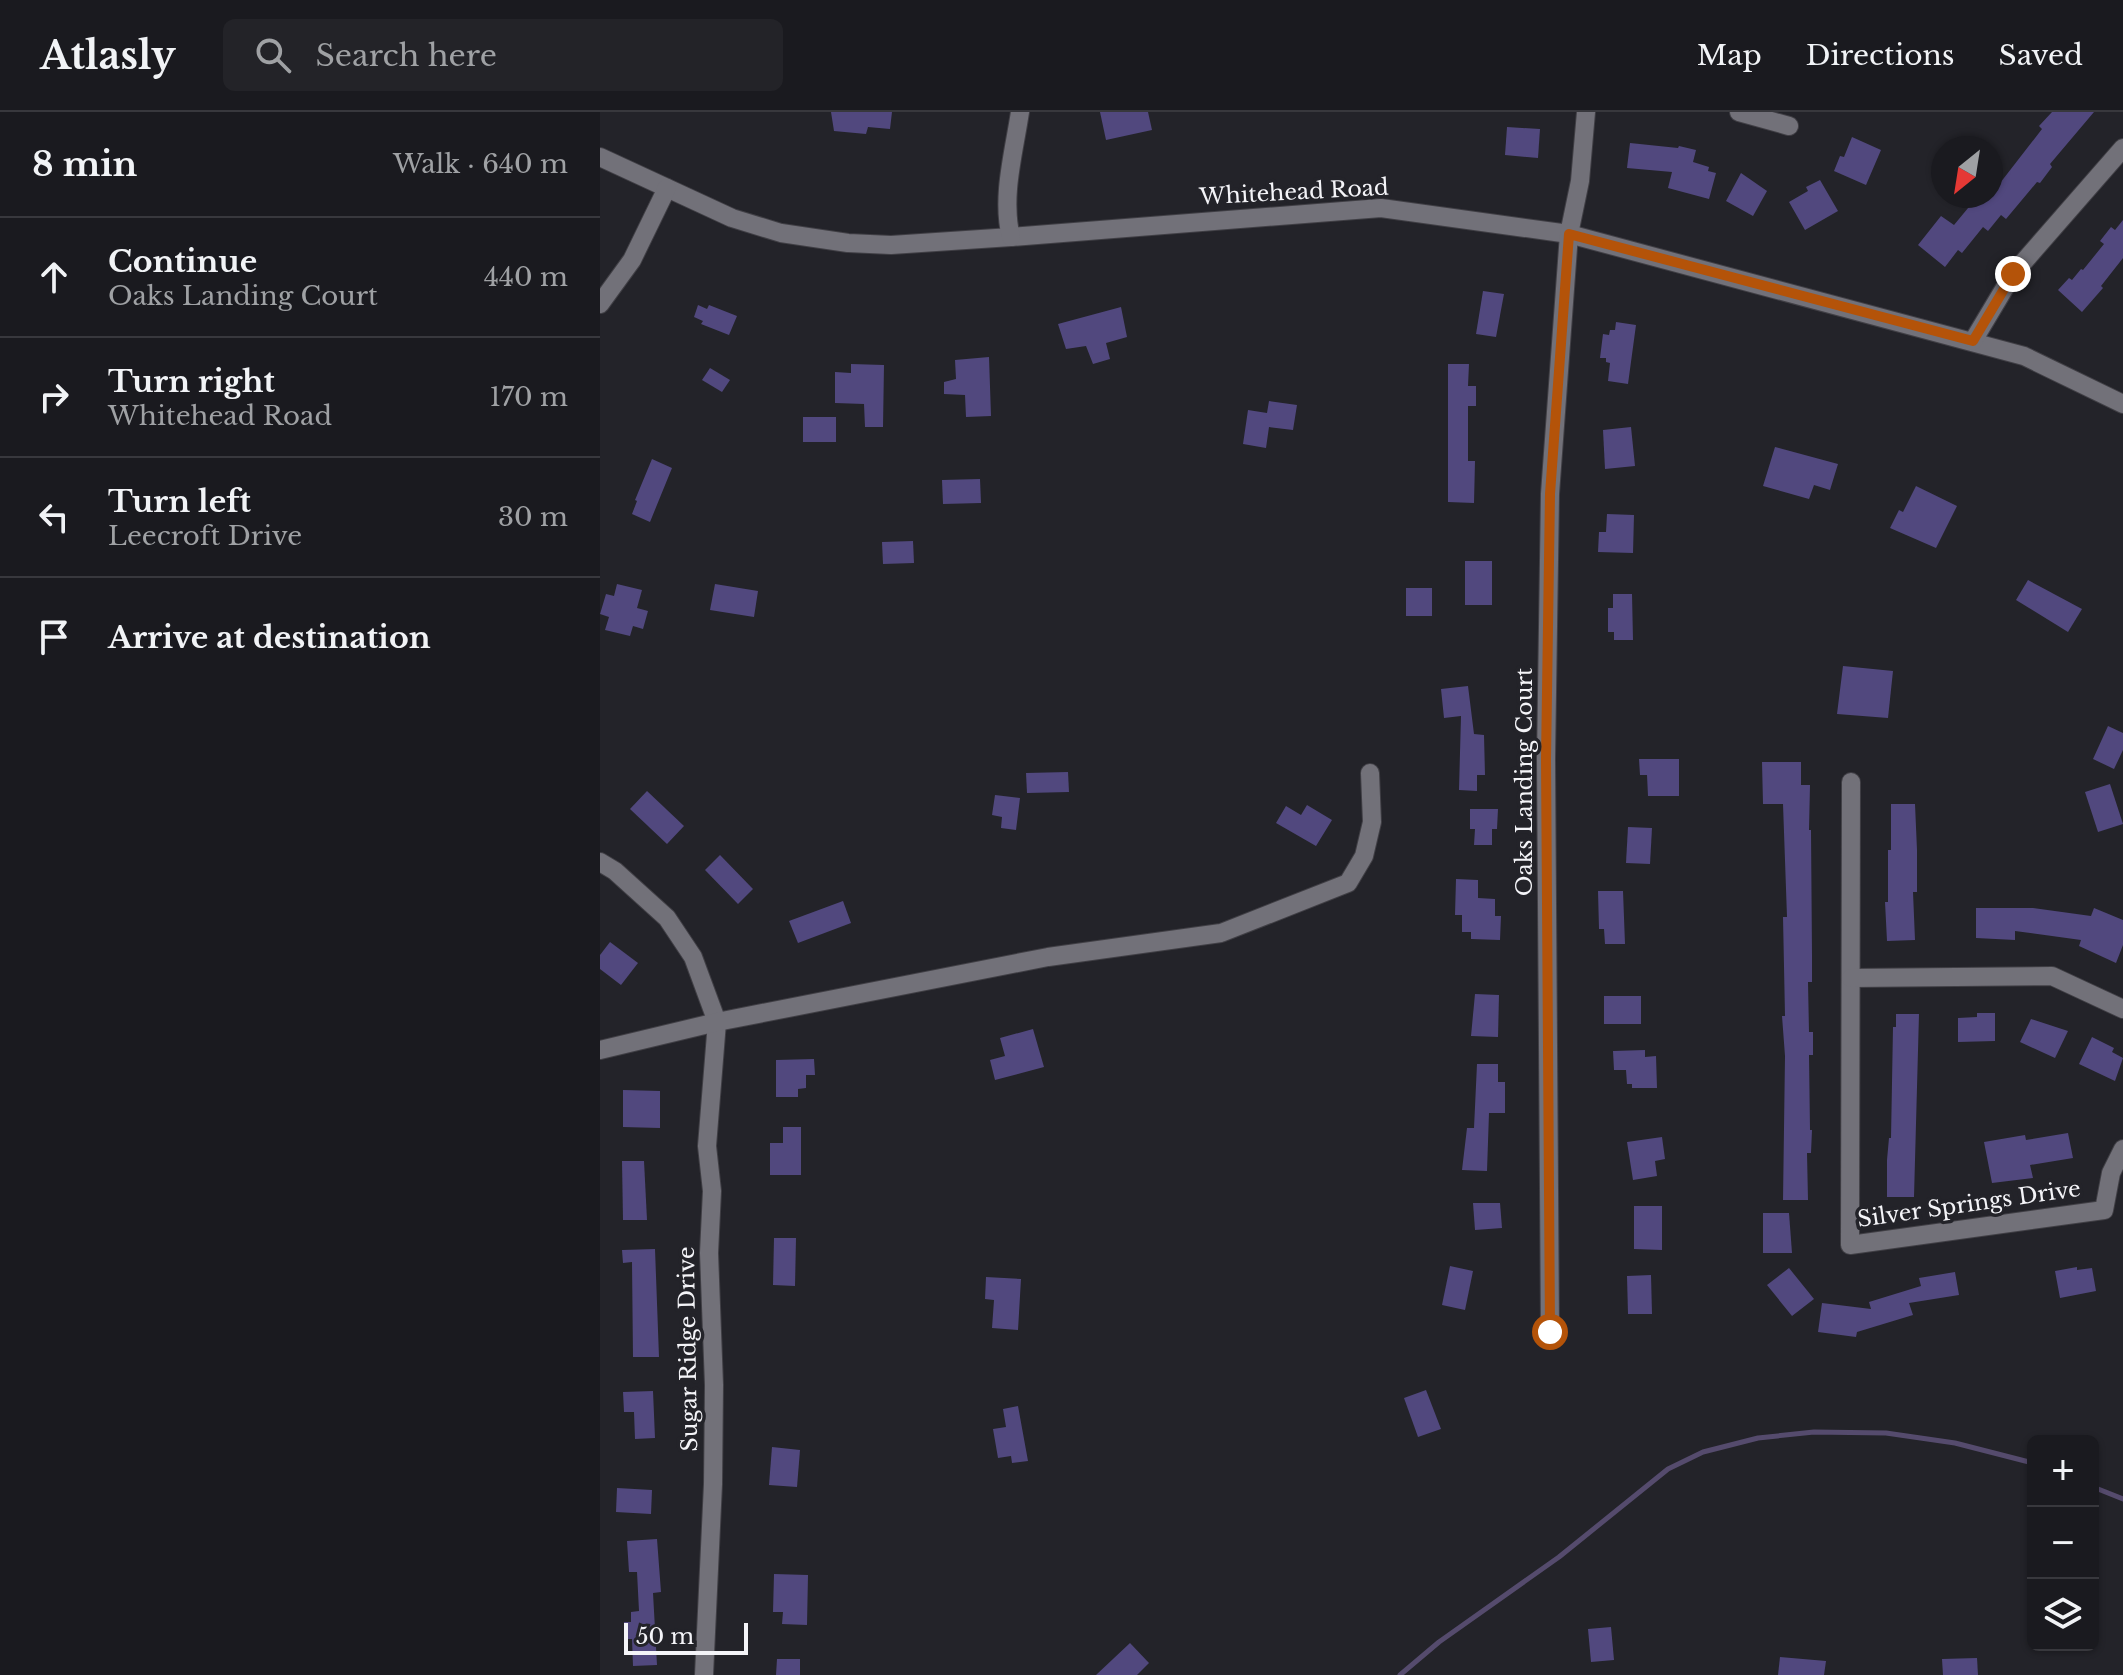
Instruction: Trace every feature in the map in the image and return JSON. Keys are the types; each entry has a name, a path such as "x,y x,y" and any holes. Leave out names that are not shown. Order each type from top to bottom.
{"street":[{"path":"1011,237 1008,192 1020,112"},
{"name":"Oaks Landing Court","path":"1550,1332 1546,759 1550,494 1569,234 1580,181 1586,112"},
{"path":"1739,112 1789,126"},
{"path":"1973,341 2013,274 2123,148"},
{"name":"Whitehead Road","path":"600,157 732,218 820,240 891,245 1381,208 1569,234 2024,356 2123,404"},
{"path":"600,304 632,260 667,188"},
{"path":"600,1050 717,1022 1048,957 1221,933 1348,883 1364,856 1372,822 1370,773"},
{"name":"Silver Springs Drive","path":"1851,782 1850,1245 2104,1210 2111,1173 2123,1149"},
{"path":"600,862 615,871 667,918 693,957 717,1022"},
{"path":"1851,978 2052,976 2123,1009"},
{"name":"Sugar Ridge Drive","path":"704,1675 713,1484 714,1357 709,1253 712,1191 707,1146 717,1022"}],"building":[{"path":"831,112 892,112 890,129 868,127 866,134 834,131"},
{"path":"1100,112 1148,112 1152,130 1106,140"},
{"path":"2052,112 2094,112 2050,164 2052,167 2040,183 2037,182 2006,219 2001,215 1988,231 1983,227 1962,253 1958,250 1945,267 1918,245 1941,216 1954,225 1968,208 2003,208 2003,179 2042,129 2039,126"},
{"path":"1507,127 1540,129 1538,158 1505,155"},
{"path":"1852,137 1881,150 1866,185 1834,171"},
{"path":"1630,143 1696,150 1693,162 1716,173 1709,199 1668,188 1672,172 1627,168"},
{"path":"1741,173 1767,191 1753,216 1726,201"},
{"path":"1820,180 1838,211 1805,230 1789,202"},
{"path":"2123,220 2123,258 2082,312 2058,290 2069,278 2072,280 2083,270 2104,244 2100,241 2111,227 2115,230"},
{"path":"1483,291 1504,294 1496,337 1476,334"},
{"path":"698,305 707,309 709,305 737,316 729,335 701,324 703,321 694,317"},
{"path":"1121,307 1127,337 1106,343 1110,359 1093,364 1086,346 1066,349 1058,324"},
{"path":"1616,322 1636,325 1628,384 1608,381 1610,363 1606,362 1606,358 1600,358 1603,334 1609,335 1610,330 1615,330"},
{"path":"989,357 991,416 966,417 965,395 944,394 944,382 956,379 955,360"},
{"path":"851,364 884,365 883,427 865,427 864,404 835,403 835,372 851,373"},
{"path":"1448,364 1469,364 1468,386 1476,386 1476,406 1468,406 1468,461 1475,461 1474,503 1448,502"},
{"path":"710,368 730,380 722,392 702,380"},
{"path":"1269,401 1297,405 1293,430 1269,427 1266,448 1243,444 1248,410 1267,413"},
{"path":"803,417 836,417 836,442 803,442"},
{"path":"1631,427 1635,466 1605,469 1603,430"},
{"path":"1775,447 1838,464 1830,490 1814,485 1809,499 1763,486"},
{"path":"652,459 672,468 650,522 632,514"},
{"path":"980,479 981,503 943,504 942,480"},
{"path":"1916,486 1957,506 1936,548 1890,528 1899,510 1903,512"},
{"path":"1607,514 1634,515 1633,553 1598,552 1599,532 1606,532"},
{"path":"913,541 914,563 883,564 882,542"},
{"path":"1465,561 1492,561 1492,605 1465,605"},
{"path":"2028,580 2082,609 2068,632 2016,600"},
{"path":"617,584 642,590 637,608 648,611 643,629 633,626 630,636 605,630 609,617 600,614 606,594 614,596"},
{"path":"715,584 758,591 754,617 710,610"},
{"path":"1406,588 1432,588 1432,616 1406,616"},
{"path":"1613,594 1632,594 1633,640 1614,640 1614,632 1608,632 1608,608 1613,608"},
{"path":"1843,666 1893,671 1888,718 1837,714"},
{"path":"1468,686 1474,734 1484,735 1485,775 1477,775 1477,791 1459,790 1461,716 1444,718 1441,689"},
{"path":"2108,726 2123,733 2123,750 2114,769 2093,759"},
{"path":"1639,759 1679,759 1679,796 1648,796 1647,775 1640,775"},
{"path":"1762,762 1801,762 1801,785 1810,785 1812,982 1808,982 1809,1032 1813,1032 1813,1055 1809,1055 1812,1130 1811,1153 1807,1153 1808,1200 1783,1200 1783,917 1787,917 1783,804 1763,804"},
{"path":"1068,772 1069,792 1027,793 1026,773"},
{"path":"2110,784 2123,824 2098,832 2085,792"},
{"path":"647,791 684,826 667,844 630,809"},
{"path":"995,795 1020,798 1016,830 1001,828 1002,817 992,815"},
{"path":"1891,804 1915,804 1915,940 1887,941 1885,902 1888,902"},
{"path":"1307,805 1332,820 1316,846 1276,823 1286,806 1301,815"},
{"path":"1470,809 1498,809 1497,829 1492,829 1492,845 1474,845 1475,829 1470,829"},
{"path":"1628,827 1652,828 1650,864 1626,863"},
{"path":"720,855 753,889 738,904 705,870"},
{"path":"1456,879 1478,880 1478,898 1495,899 1495,916 1501,916 1500,940 1471,939 1471,932 1462,932 1462,915 1455,915"},
{"path":"1598,891 1623,891 1625,944 1605,944 1604,929 1599,929"},
{"path":"843,901 851,923 798,943 789,921"},
{"path":"1976,908 2033,908 2091,916 2094,908 2123,920 2123,945 2116,963 2079,946 2081,940 2015,931 2015,940 1976,938"},
{"path":"610,942 638,963 621,985 600,969 600,955"},
{"path":"1475,994 1499,995 1498,1037 1471,1036"},
{"path":"1604,996 1641,996 1641,1024 1604,1024"},
{"path":"1977,1013 1995,1013 1995,1041 1958,1042 1958,1018 1977,1017"},
{"path":"1896,1014 1919,1014 1914,1197 1887,1197"},
{"path":"2031,1019 2068,1031 2055,1058 2020,1042"},
{"path":"1033,1029 1044,1067 995,1080 990,1060 1005,1056 1000,1038"},
{"path":"2092,1037 2114,1048 2112,1052 2123,1058 2115,1081 2079,1064"},
{"path":"1645,1050 1645,1057 1656,1056 1657,1088 1632,1088 1632,1084 1627,1084 1626,1070 1614,1070 1613,1051"},
{"path":"814,1059 815,1075 806,1075 806,1088 798,1089 798,1097 776,1097 776,1060"},
{"path":"1477,1064 1498,1064 1498,1082 1505,1082 1505,1113 1489,1113 1487,1171 1462,1170 1467,1128 1474,1128"},
{"path":"623,1090 660,1091 660,1128 623,1127"},
{"path":"783,1127 801,1127 801,1175 770,1175 770,1143 783,1143"},
{"path":"2068,1133 2073,1158 2030,1165 2033,1178 1992,1183 1984,1142 2025,1135 2026,1140"},
{"path":"1662,1137 1665,1159 1655,1161 1657,1176 1633,1180 1627,1142"},
{"path":"622,1161 644,1161 647,1220 623,1220"},
{"path":"1473,1203 1500,1203 1502,1228 1475,1230"},
{"path":"1634,1206 1662,1206 1662,1250 1634,1249"},
{"path":"1763,1213 1789,1213 1792,1253 1763,1253"},
{"path":"774,1238 796,1238 795,1286 773,1285"},
{"path":"655,1249 659,1357 633,1357 632,1262 623,1263 622,1250"},
{"path":"1450,1266 1473,1271 1465,1310 1442,1305"},
{"path":"2077,1267 2077,1270 2092,1268 2096,1291 2060,1298 2055,1271"},
{"path":"1789,1268 1814,1299 1792,1316 1767,1285"},
{"path":"1955,1272 1959,1295 1909,1303 1913,1315 1857,1332 1856,1337 1818,1332 1822,1303 1871,1309 1869,1302 1921,1286 1919,1278"},
{"path":"1651,1275 1652,1314 1628,1314 1627,1276"},
{"path":"986,1277 1021,1279 1018,1330 992,1328 994,1300 985,1299"},
{"path":"1426,1390 1441,1429 1418,1437 1404,1398"},
{"path":"653,1391 655,1438 635,1439 634,1412 624,1412 623,1392"},
{"path":"1018,1406 1028,1461 1012,1463 1011,1456 998,1458 993,1429 1006,1427 1003,1409"},
{"path":"772,1447 800,1450 797,1487 769,1485"},
{"path":"617,1488 652,1490 651,1514 616,1512"},
{"path":"657,1539 661,1592 653,1593 657,1665 633,1666 632,1639 625,1639 624,1622 631,1622 631,1612 639,1611 637,1572 629,1572 627,1541"},
{"path":"774,1574 808,1575 807,1625 782,1624 783,1612 773,1612"},
{"path":"1611,1627 1614,1660 1591,1662 1588,1629"},
{"path":"1130,1643 1149,1663 1137,1675 1096,1675"},
{"path":"1780,1657 1826,1661 1824,1675 1778,1675"},
{"path":"1977,1658 1978,1675 1943,1675 1942,1659"},
{"path":"777,1659 800,1659 800,1675 776,1675"}],"waterway":[{"path":"1400,1675 1439,1642 1559,1557 1668,1469 1703,1452 1758,1438 1814,1432 1886,1433 1955,1443 2027,1461"},
{"path":"2099,1489 2123,1499"}],"route":[{"path":"1550,1332 1546,759 1550,494 1569,234 1973,341 2013,274"}]}
